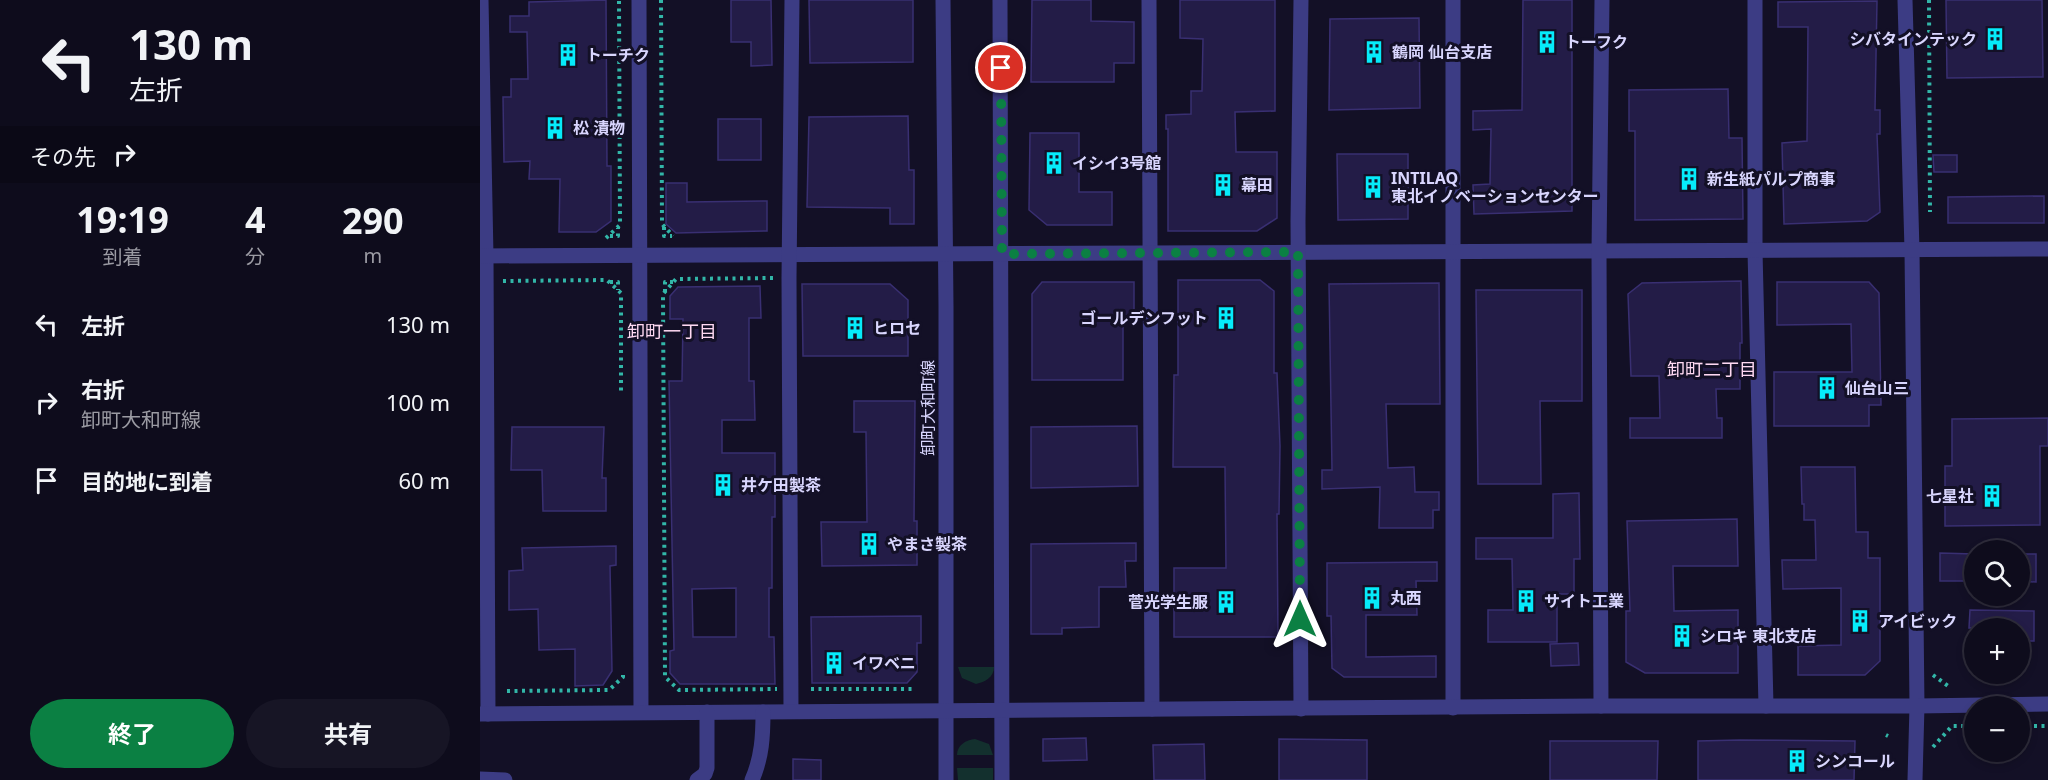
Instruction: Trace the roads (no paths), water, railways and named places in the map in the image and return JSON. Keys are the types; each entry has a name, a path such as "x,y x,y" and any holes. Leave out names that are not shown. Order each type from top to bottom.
{"street":[{"path":"481,0 484,714 2048,704"},
{"path":"639,0 641,712"},
{"path":"791,711 789,255 792,0"},
{"name":"卸町大和町線","path":"943,0 946,254 946,780"},
{"path":"1000,0 1002,780"},
{"path":"1149,0 1152,709"},
{"path":"1301,0 1298,252 1301,709"},
{"path":"1453,0 1453,708"},
{"path":"1601,706 1599,252 1602,0"},
{"path":"1755,0 1755,251 1766,706"},
{"path":"1905,0 1912,250 1917,706 1915,780"},
{"path":"483,256 2048,249"},
{"path":"698,780 705,774 707,768 707,712"},
{"path":"752,780 759,764 763,745 763,712"},
{"path":"480,779 505,780"}],"place":[{"name":"シバタインテック","path":"1995,39"},
{"name":"トーフク","path":"1547,42"},
{"name":"鶴岡 仙台支店","path":"1374,52"},
{"name":"トーチク","path":"568,55"},
{"name":"松 漬物","path":"555,128"},
{"name":"イシイ3号館","path":"1054,163"},
{"name":"新生紙パルプ商事","path":"1689,179"},
{"name":"幕田","path":"1223,185"},
{"name":"INTILAQ 東北イノベーションセンター","path":"1373,187"},
{"name":"ゴールデンフット","path":"1226,318"},
{"name":"ヒロセ","path":"855,328"},
{"name":"仙台山三","path":"1827,388"},
{"name":"井ケ田製茶","path":"723,485"},
{"name":"七星社","path":"1992,496"},
{"name":"やまさ製茶","path":"869,544"},
{"name":"丸西","path":"1372,598"},
{"name":"サイト工業","path":"1526,601"},
{"name":"菅光学生服","path":"1226,602"},
{"name":"アイビック","path":"1860,621"},
{"name":"シロキ 東北支店","path":"1682,636"},
{"name":"イワベニ","path":"834,663"},
{"name":"シンコール","path":"1797,761"}],"district":[{"name":"卸町一丁目","path":"672,331"},
{"name":"卸町二丁目","path":"1712,369"}]}
